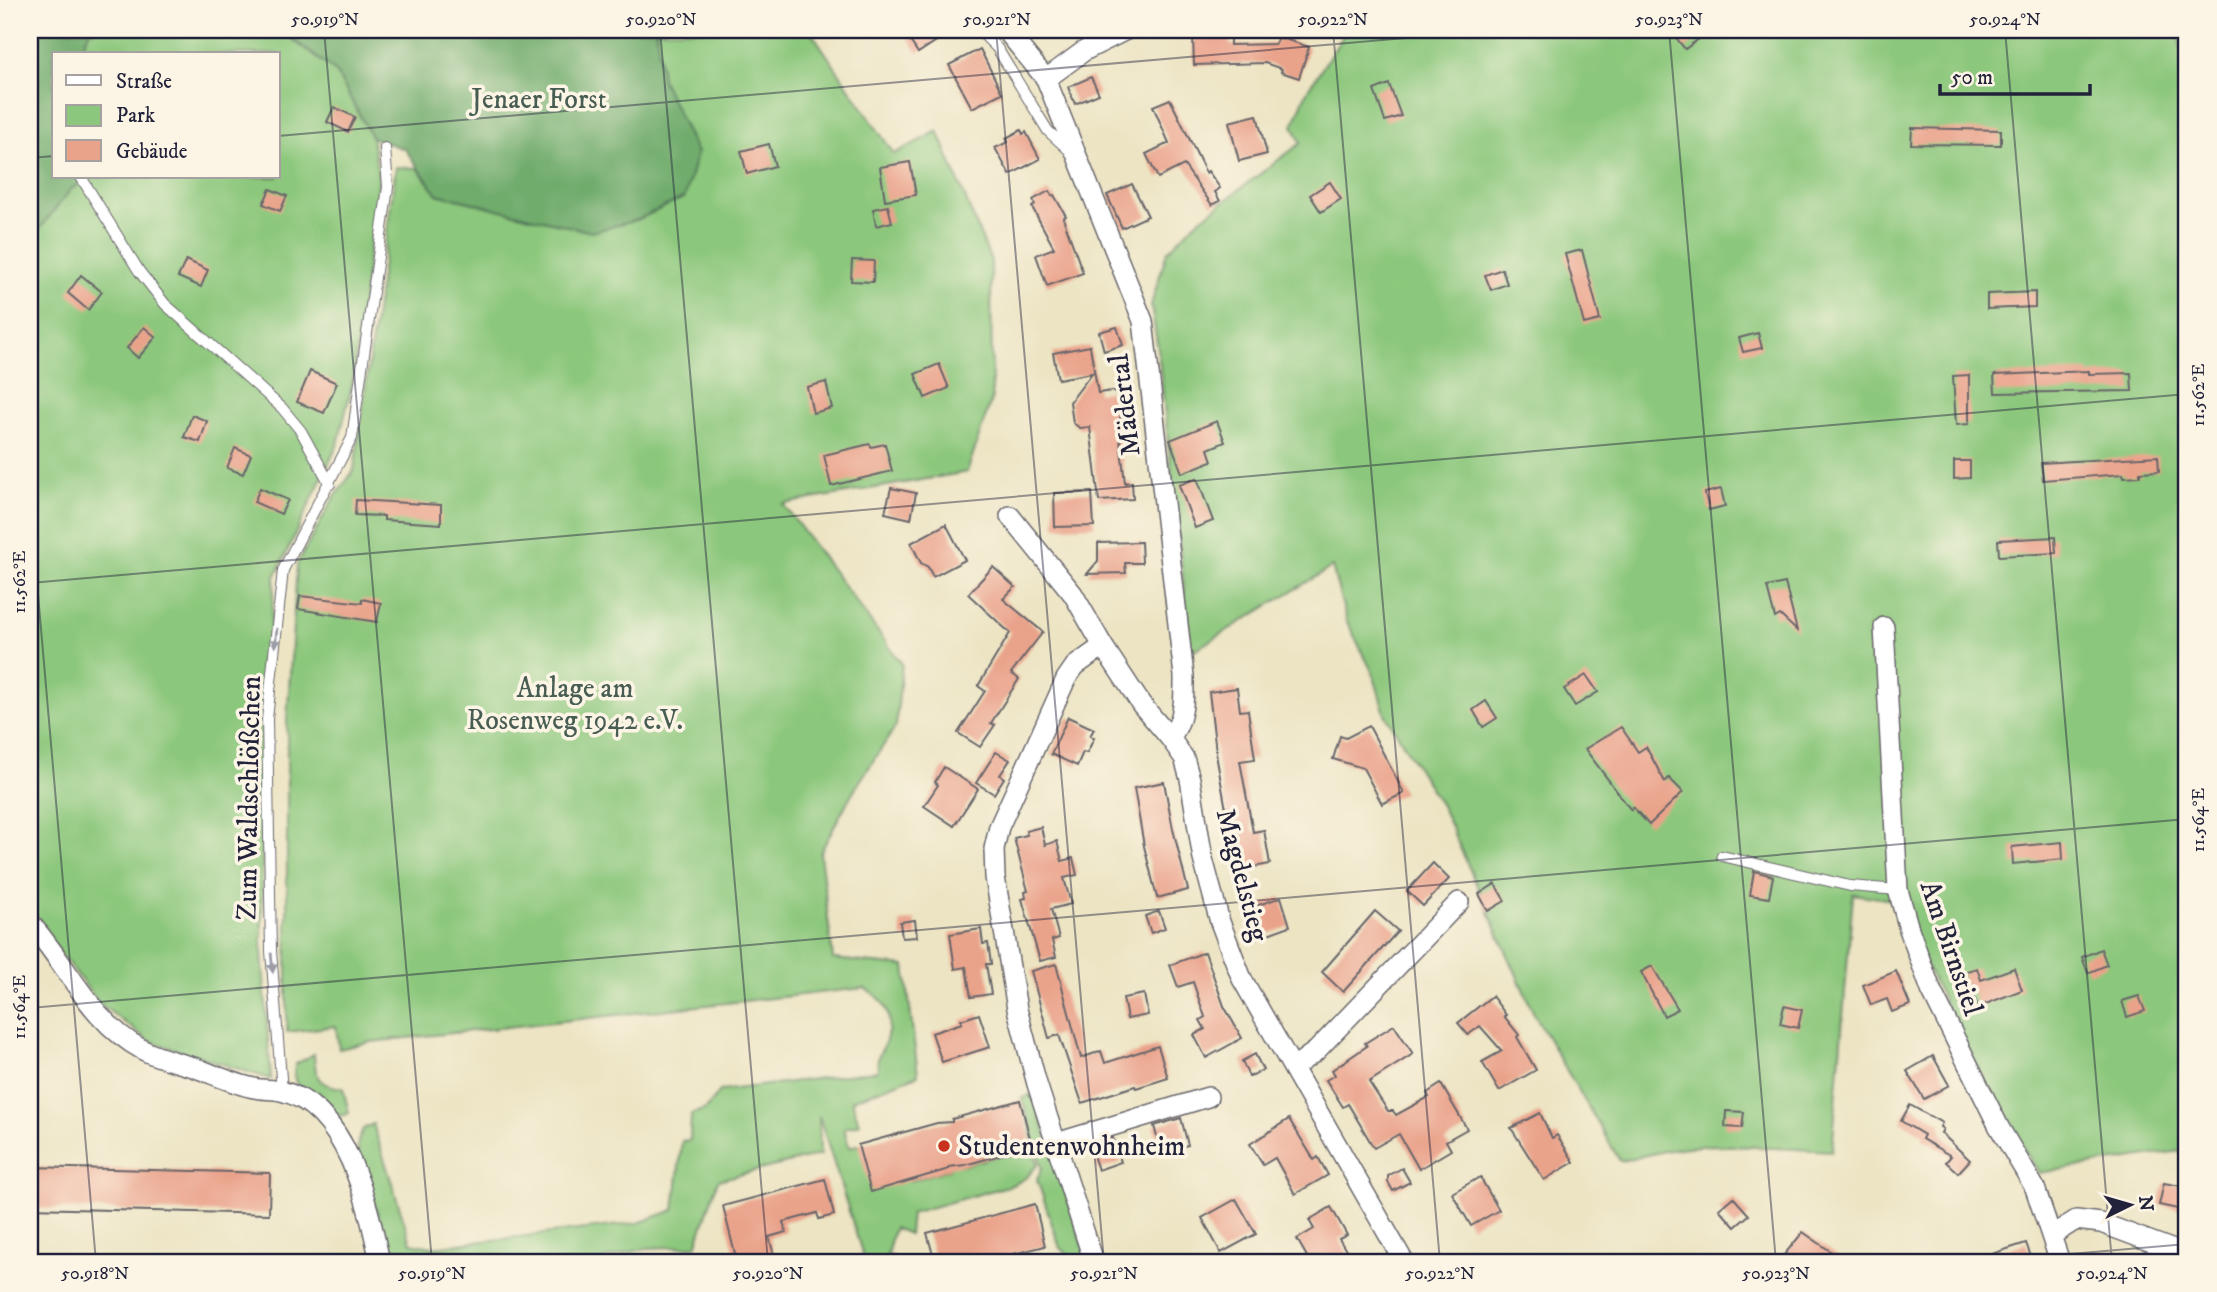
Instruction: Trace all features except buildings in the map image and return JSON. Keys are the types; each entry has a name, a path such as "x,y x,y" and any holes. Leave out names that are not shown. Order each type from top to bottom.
{"street":[{"name":"Mädertal","path":"1006,30 1045,79 1143,321 1184,676 1181,719 1170,738"},
{"path":"1045,79 1084,51 1126,30"},
{"name":"Magdelstieg","path":"1010,516 1073,594 1103,646 1142,704 1184,758 1203,859 1220,922 1242,979 1404,1262"},
{"name":"Am Birnstiel","path":"1884,627 1898,890 1931,990 1999,1127 2035,1188 2060,1262"},
{"path":"1094,1262 1037,1084 1017,1009 995,877 994,849 999,827 1066,679 1075,666 1103,646"},
{"path":"1294,1067 1316,1051 1459,902"},
{"path":"30,923 100,1017 142,1049 252,1088 282,1091 322,1115 340,1136 369,1215 380,1262"},
{"path":"1056,1143 1208,1097"},
{"path":"2052,1235 2076,1220 2101,1223 2167,1255 2187,1255"}],"lane":[{"path":"979,30 998,48 1048,131 1075,155"},
{"name":"Zum Waldschlößchen","path":"282,1091 271,951 267,719 283,570 352,438 388,187 385,148"},
{"path":"82,178 139,271 165,304 282,408 302,431 330,484"},
{"path":"1722,856 1850,886 1898,890"}],"green space":[{"path":"30,30 280,30 336,72 372,138 379,178 352,385 338,444 275,577 262,731 262,951 271,1079 149,1041 100,1004 30,915 30,241 71,189 91,178 280,178 280,52 52,52"},
{"path":"30,30 90,30 80,52 52,52 52,178 91,178 71,189 30,241"},
{"name":"Jenaer Forst","path":"280,30 656,30 662,80 697,153 685,197 637,220 592,232 437,194 405,149 372,138 336,72"},
{"name":"Anlage am Rosenweg 1942 e.V.","path":"656,30 810,30 894,154 938,131 991,261 992,397 967,472 783,504 902,664 896,726 851,795 820,853 833,959 905,966 918,1075 852,1100 859,1124 844,1128 849,1147 858,1145 910,1181 949,1169 948,1164 965,1165 1032,1146 1038,1164 1027,1177 1015,1184 911,1213 909,1234 894,1228 887,1255 901,1261 865,1262 819,1116 820,1155 718,1180 696,1246 647,1248 593,1262 391,1262 358,1152 358,1141 363,1129 373,1124 411,1243 432,1247 638,1223 674,1210 682,1141 690,1140 691,1114 706,1109 720,1091 878,1071 878,1058 888,1031 888,1016 883,1003 864,988 370,1042 339,1049 336,1026 287,1032 287,721 297,564 333,499 354,470 396,167 417,168 437,194 592,232 697,153 662,80"},
{"path":"1347,30 2177,30 2187,78 2187,1150 2039,1173 1995,1103 1893,900 1853,894 1832,1151 1713,1145 1678,1148 1620,1161 1535,1016 1443,809 1385,714 1373,673 1347,622 1332,567 1191,652 1151,305 1167,252 1194,224 1301,143 1293,126 1307,91"},
{"path":"314,1054 317,1075 323,1083 343,1088 349,1113 341,1116 315,1103 300,1090 294,1074 296,1064"},
{"path":"1033,1094 1088,1262 1082,1262 1060,1248 1037,1179 1042,1168 1022,1098"}],"place":[{"name":"Studentenwohnheim","path":"944,1146"}]}
